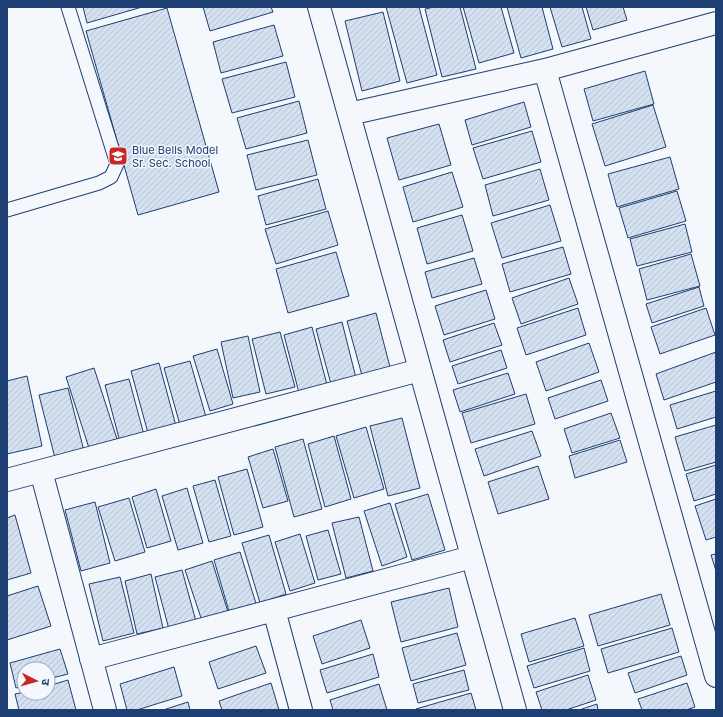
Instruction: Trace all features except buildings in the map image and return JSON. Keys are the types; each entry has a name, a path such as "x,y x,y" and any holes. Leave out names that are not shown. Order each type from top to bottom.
{"street":[{"path":"319,7 515,710"},
{"path":"349,114 544,70 716,23"},
{"path":"544,70 716,676"},
{"path":"7,480 420,370"},
{"path":"41,471 105,710"},
{"path":"91,659 472,557"},
{"path":"274,610 302,710"}],"lane":[{"path":"7,210 99,183 110,177 118,164 68,7"}],"place":[{"name":"Blue Bells Model Sr. Sec. School","path":"118,156"}]}
